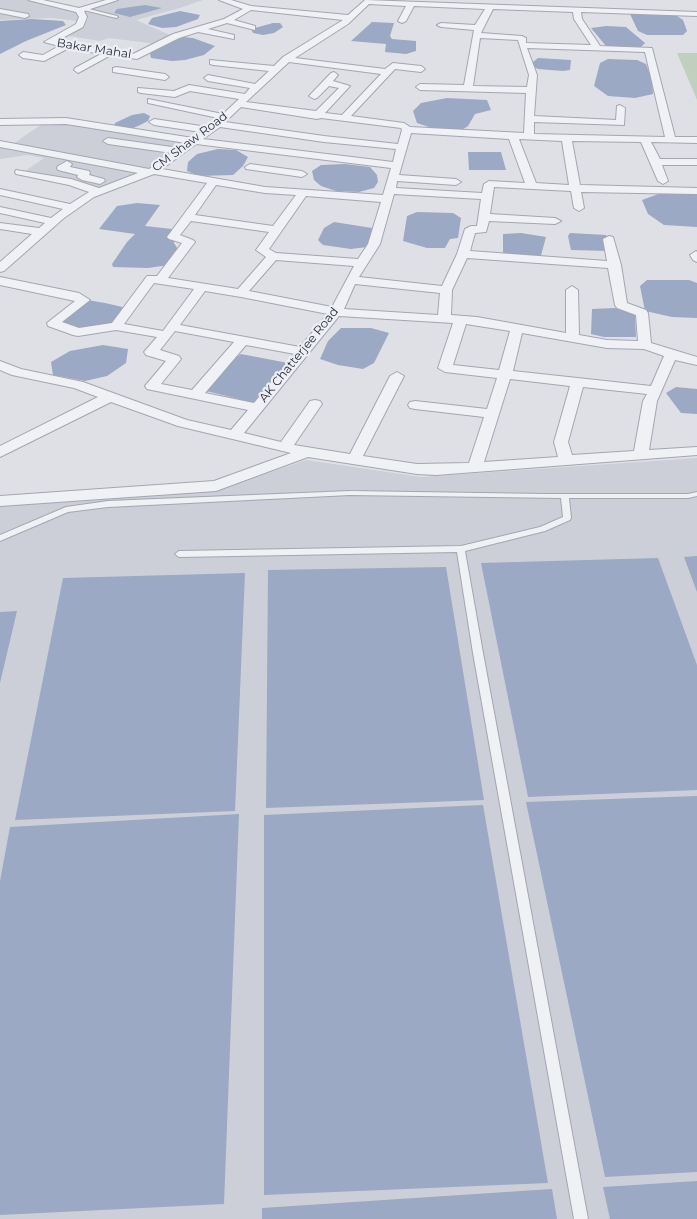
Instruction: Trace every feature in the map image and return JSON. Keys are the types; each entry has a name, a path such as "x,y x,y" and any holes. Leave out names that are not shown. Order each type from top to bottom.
{"street":[{"path":"34,0 82,10 114,0"},
{"path":"223,0 250,8 349,18"},
{"path":"255,0 278,3"},
{"path":"355,0 411,4 486,4 577,10 626,16 697,14"},
{"path":"550,9 551,0"},
{"name":"CM Shaw Road","path":"3,263 53,222 90,195 152,171 180,152 221,120 286,60 349,18 368,1"},
{"path":"402,21 411,4"},
{"path":"468,88 478,31 486,4"},
{"name":"Bakar Mahal","path":"82,10 83,17 80,26 48,42 134,57 176,36 227,21 250,8"},
{"path":"577,10 578,19 597,48"},
{"path":"0,11 25,16"},
{"path":"227,21 252,28"},
{"path":"441,25 522,38 522,45 533,75 529,137"},
{"path":"199,30 231,37"},
{"path":"478,31 527,34"},
{"path":"23,55 44,58 68,45"},
{"path":"522,45 649,50 671,140"},
{"path":"78,70 110,53"},
{"path":"314,96 354,56"},
{"path":"134,57 115,69 165,76"},
{"path":"286,60 389,72"},
{"path":"213,62 276,69"},
{"path":"343,119 393,66 421,69"},
{"path":"208,78 257,87"},
{"path":"317,116 346,86 327,83"},
{"path":"420,87 531,90"},
{"path":"141,90 175,94 189,88 317,116 404,126 407,130 529,137 697,140"},
{"path":"154,92 145,98 146,100 221,120 324,139 402,148"},
{"path":"529,119 621,122 620,108"},
{"path":"0,122 66,122 194,141 398,166"},
{"path":"154,122 209,130"},
{"name":"AK Chatterjee Road","path":"235,435 302,351 336,312 351,280 374,244 407,130"},
{"path":"513,136 532,186"},
{"path":"566,138 578,208"},
{"path":"100,139 180,152"},
{"path":"645,140 663,181"},
{"path":"0,144 213,182 302,194 487,196"},
{"path":"232,185 267,150"},
{"path":"288,192 319,157"},
{"path":"76,158 62,168 85,173 82,177 116,185"},
{"path":"656,162 697,162"},
{"path":"250,167 302,174"},
{"path":"33,184 18,177 71,182 100,192"},
{"path":"575,183 589,177"},
{"path":"394,178 456,182"},
{"path":"616,179 697,182"},
{"path":"160,280 189,242 173,237 213,182"},
{"path":"444,319 446,290 463,254 471,229 482,230 489,184 532,186 575,183 697,191"},
{"path":"0,192 72,208"},
{"path":"302,194 262,250 273,256 362,263"},
{"path":"0,210 53,222"},
{"path":"188,217 277,230"},
{"path":"485,217 555,221"},
{"path":"0,226 41,232"},
{"path":"609,239 615,265 620,305 642,312 645,345"},
{"path":"463,254 615,265"},
{"path":"241,293 273,256"},
{"path":"116,326 151,279 241,293 336,312 461,320 607,344 645,345 697,361"},
{"path":"351,280 446,290"},
{"path":"0,281 75,296 84,300 53,323 78,332 116,326 243,340 302,351"},
{"path":"202,287 169,331 150,352 174,359 152,386 256,408"},
{"path":"572,290 573,338"},
{"path":"461,320 445,368 656,390"},
{"path":"475,467 505,374 517,328"},
{"path":"196,395 243,340"},
{"path":"641,455 650,401 670,354"},
{"path":"0,366 17,372 78,385 183,423 307,452 417,470 697,451"},
{"path":"354,460 397,376"},
{"path":"566,460 561,442 578,382"},
{"path":"0,452 109,397"},
{"path":"285,447 315,404"},
{"path":"416,405 492,414"},
{"path":"0,501 216,486 307,452"}],"lane":[{"path":"82,10 116,17"},
{"path":"0,538 66,510 108,504 350,493 565,496 688,496 697,494"},
{"path":"179,554 461,549 542,530 567,518 565,496"},
{"path":"461,549 478,653 581,1219"}],"shaded area":[{"path":"0,0 27,0 78,12 81,17 78,21 51,18 0,20"},
{"path":"119,0 203,0 136,20 172,36 156,44 109,38 100,41 69,36 81,28 88,19 81,11"},
{"path":"67,123 189,142 143,174 99,190 78,182 25,171 44,158 27,155 0,159 0,146 7,148 42,124"},
{"path":"697,458 697,1219 0,1219 0,504 222,489 306,460 421,477"}],"green space":[{"path":"677,53 697,53 697,100 686,74"}],"water":[{"path":"145,5 162,8 130,17 114,13 117,9"},
{"path":"180,11 200,15 198,19 176,27 162,28 148,24 152,18"},
{"path":"630,14 677,16 683,20 687,31 683,35 647,35 638,31"},
{"path":"32,19 63,21 66,25 0,54 0,21"},
{"path":"372,22 394,23 390,36 392,39 416,41 416,51 406,54 385,52 386,44 351,41"},
{"path":"280,23 283,27 274,33 263,35 253,33 251,29"},
{"path":"606,26 626,27 645,43 641,47 606,46 591,28"},
{"path":"183,37 193,38 215,46 204,55 185,60 172,61 151,58 150,54 154,50"},
{"path":"538,58 571,60 570,70 538,69 534,67 533,62"},
{"path":"608,59 637,60 646,64 652,80 653,94 635,98 608,96 594,86 600,63"},
{"path":"447,98 487,100 491,110 475,114 468,126 462,130 435,129 417,123 413,111 421,103"},
{"path":"144,113 150,116 148,121 138,126 131,129 114,127 115,123 132,115"},
{"path":"218,149 236,150 248,157 243,166 233,175 199,176 187,171 188,162 197,154"},
{"path":"468,152 501,152 506,170 469,170"},
{"path":"345,164 370,167 377,175 378,182 374,188 359,192 336,191 321,186 314,180 312,171 321,165"},
{"path":"664,192 697,193 697,227 664,225 648,214 642,200"},
{"path":"137,203 160,205 145,226 172,229 174,243 179,251 169,265 148,268 113,267 112,264 135,234 99,229 117,206"},
{"path":"417,212 453,213 461,218 458,238 450,239 445,248 427,248 403,241 407,216"},
{"path":"334,222 372,228 373,237 367,247 351,249 323,245 318,240 324,228"},
{"path":"521,233 546,237 540,259 503,256 503,234"},
{"path":"570,233 606,235 609,251 571,250 568,236"},
{"path":"647,280 689,280 697,283 697,318 672,317 645,311 640,286"},
{"path":"87,300 127,308 111,324 78,329 60,322"},
{"path":"615,308 635,312 636,337 604,337 591,334 592,309"},
{"path":"341,328 371,328 389,333 374,363 363,369 338,365 320,359 328,341"},
{"path":"103,345 128,349 126,363 107,376 85,381 53,375 51,362 70,351"},
{"path":"241,354 288,363 255,403 206,391 229,362"},
{"path":"676,387 697,389 697,414 681,413 666,393"},
{"path":"697,556 697,592 684,557"},
{"path":"658,558 697,665 697,790 528,797 481,563"},
{"path":"446,567 484,800 266,808 268,570"},
{"path":"245,573 235,811 15,820 63,578"},
{"path":"17,611 0,683 0,612"},
{"path":"697,796 697,1172 605,1177 526,802"},
{"path":"483,805 548,1183 264,1195 264,815"},
{"path":"239,814 224,1204 0,1215 0,881 10,827"},
{"path":"697,1181 697,1219 610,1219 603,1187"},
{"path":"552,1189 557,1219 262,1219 262,1208"}]}
